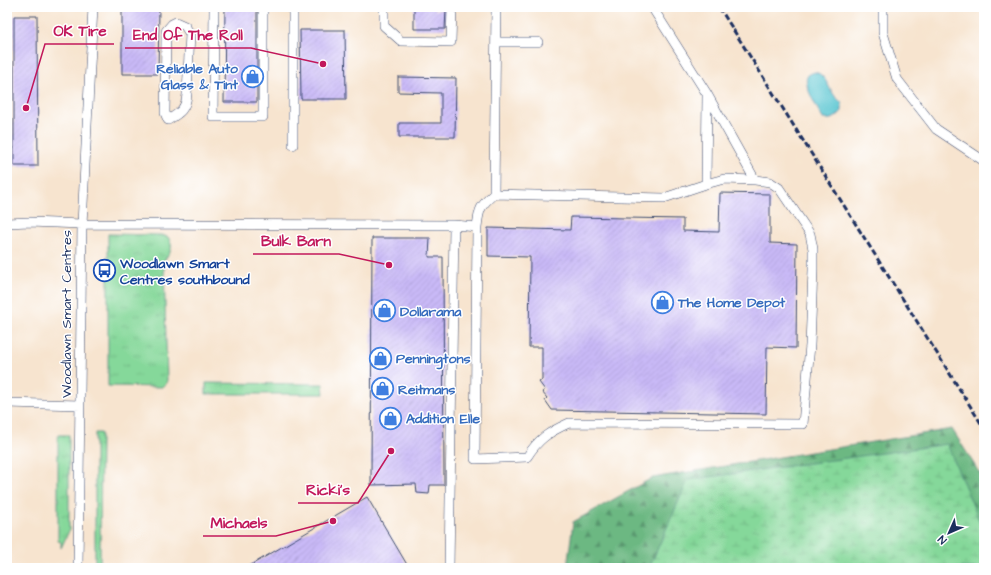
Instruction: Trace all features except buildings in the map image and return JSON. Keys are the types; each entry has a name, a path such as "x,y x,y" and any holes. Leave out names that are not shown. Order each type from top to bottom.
{"lane":[{"path":"93,7 82,224 477,227"},
{"path":"214,7 213,117 263,117 264,7"},
{"path":"293,7 293,145"},
{"path":"384,7 384,26 401,41 451,42 452,7"},
{"path":"494,194 664,198 724,179 770,182 779,188 810,234 813,249 810,345 803,424 569,423 542,438 533,447 527,457 475,459 477,227 481,207 494,194 496,7"},
{"path":"652,7 707,94 755,180"},
{"path":"883,7 883,33 896,79 936,129 984,161"},
{"path":"176,22 185,26 190,34 188,94 186,103 179,113 168,120 165,113 166,31 176,22"},
{"path":"496,42 538,42"},
{"path":"706,184 707,94"},
{"name":"Woodlawn Smart Centres","path":"7,223 29,222 82,224 80,405 7,403"},
{"path":"450,568 454,226"},
{"path":"78,568 80,405"}],"green space":[{"path":"108,234 161,235 168,237 170,241 171,249 164,261 167,382 162,387 108,386"},
{"path":"206,383 323,384 324,394 206,394"},
{"path":"952,429 984,480 984,568 567,568 573,522 652,478"},
{"path":"95,433 101,433 100,568 95,568"},
{"path":"58,435 69,435 69,531 61,548 61,542 58,541"},
{"path":"947,444 984,532 984,568 649,568 688,480"}],"water":[{"path":"815,72 824,78 834,95 842,103 842,111 834,118 823,119 809,92 806,81 807,77 809,74"}],"railway":[{"path":"719,7 984,428"}],"place":[{"name":"End Of The Roll","path":"323,64"},
{"name":"Reliable Auto Glass & Tint","path":"253,76"},
{"name":"OK Tire","path":"26,108"},
{"name":"Bulk Barn","path":"389,265"},
{"name":"Woodlawn Smart Centres southbound","path":"104,271"},
{"name":"The Home Depot","path":"663,302"},
{"name":"Dollarama","path":"385,311"},
{"name":"Penningtons","path":"381,358"},
{"name":"Reitmans","path":"382,389"},
{"name":"Addition Elle","path":"391,418"},
{"name":"Ricki's","path":"391,451"},
{"name":"Michaels","path":"333,521"}]}
